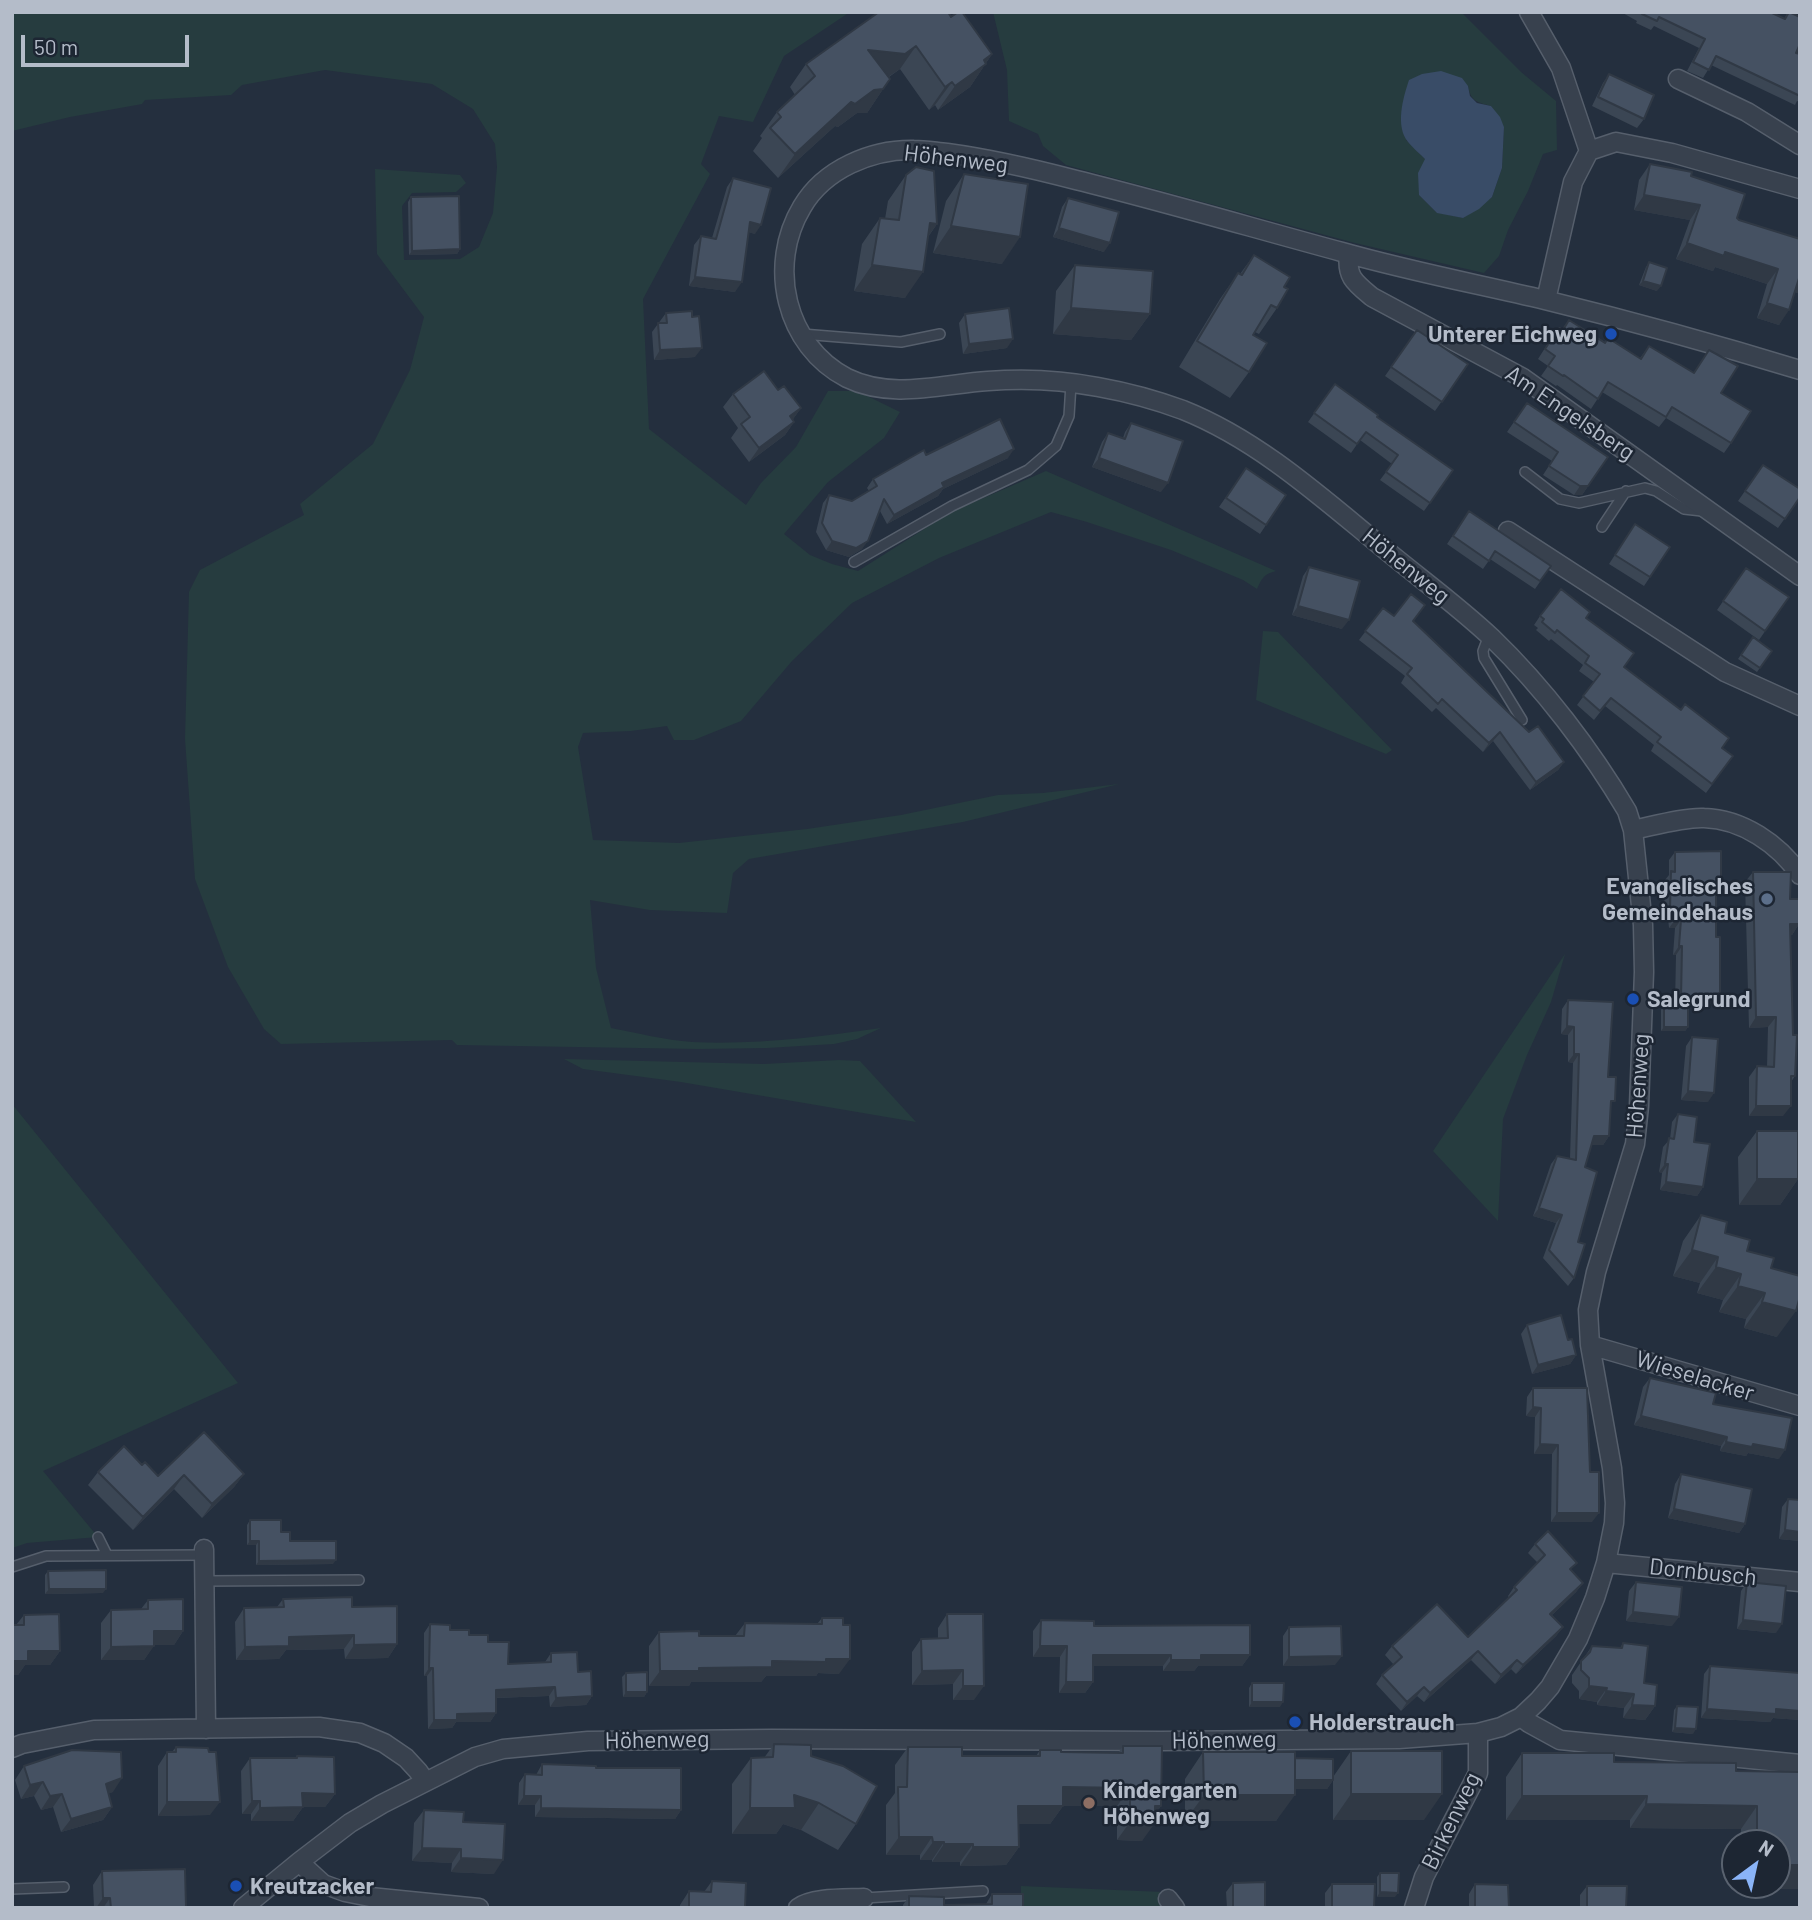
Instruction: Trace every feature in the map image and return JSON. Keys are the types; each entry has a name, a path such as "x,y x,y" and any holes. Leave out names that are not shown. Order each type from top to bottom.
{"street":[{"path":"1529,12 1561,68 1589,151"},
{"path":"1678,79 1747,112 1800,145"},
{"path":"1546,300 1573,182 1589,151 1615,142 1672,153 1800,189"},
{"name":"Höhenweg","path":"243,1908 350,1823 475,1757 503,1749 588,1741 1399,1739 1478,1732 1501,1727 1521,1717 1544,1694 1563,1666 1587,1618 1606,1563 1615,1503 1612,1468 1590,1345 1588,1310 1592,1285 1635,1144 1644,972 1643,925 1633,830 1619,797 1550,701 1489,635 1310,488 1250,445 1181,410 1096,387 1041,380 986,381 923,390 896,389 867,385 846,377 833,368 801,334 790,314 784,276 790,231 813,190 831,174 886,152 916,149 972,157 1029,168 1186,208 1349,254 1680,334 1800,370"},
{"name":"Am Engelsberg","path":"1349,254 1349,273 1357,285 1371,297 1523,378 1800,576"},
{"path":"1508,531 1725,672 1800,706"},
{"path":"1633,830 1701,818 1733,823 1752,832 1779,851 1800,876"},
{"name":"Wieselacker","path":"1590,1345 1800,1406"},
{"path":"204,1552 206,1729"},
{"name":"Dornbusch","path":"1606,1563 1800,1582"},
{"path":"1521,1717 1560,1740 1800,1764"},
{"path":"12,1748 94,1731 319,1727 360,1733 384,1743 406,1758 425,1782"},
{"name":"Birkenweg","path":"1414,1908 1424,1877 1478,1773 1478,1732"},
{"path":"299,1862 323,1884 345,1892 370,1898 479,1908"},
{"path":"798,1908 814,1901 864,1898"}],"lane":[{"path":"801,334 901,342 940,334"},
{"path":"854,562 951,506 1028,470 1056,446 1069,416 1071,384"},
{"path":"1525,472 1560,499 1578,503 1644,488 1657,491 1684,509 1711,512"},
{"path":"1602,527 1626,491"},
{"path":"1489,635 1483,650 1484,658 1522,720"},
{"path":"98,1538 107,1555"},
{"path":"12,1567 46,1556 204,1552"},
{"path":"204,1581 359,1580"},
{"path":"12,1889 64,1887"},
{"path":"864,1898 983,1891"}],"green space":[{"path":"12,12 850,12 784,56 753,122 719,116 701,164 710,174 643,299 649,429 746,505 761,483 796,447 828,391 857,391 900,412 884,438 828,482 784,534 810,555 858,571 951,512 1046,471 1276,571 1264,577 1257,589 1243,580 1171,550 1051,512 939,558 852,603 792,661 741,721 694,740 674,740 667,726 583,733 578,747 593,840 679,843 807,829 901,815 998,795 1119,784 963,822 749,859 733,873 727,913 650,910 590,900 596,968 611,1028 672,1040 716,1043 787,1040 881,1028 857,1039 834,1044 767,1048 457,1045 452,1040 281,1044 264,1029 228,967 195,879 185,739 189,592 200,570 304,515 300,504 373,444 410,370 424,317 377,254 375,169 460,175 466,183 456,192 412,193 402,206 404,260 460,259 479,247 493,213 497,167 495,144 473,109 432,84 325,70 242,85 231,95 145,100 142,104 12,131"},
{"path":"993,12 1461,12 1521,72 1556,101 1557,150 1543,154 1499,256 1484,273 1355,243 1066,165 1043,146 1038,134 1009,121 1007,70","holes":["1468,86 1475,100 1491,106 1504,127 1502,168 1492,197 1463,218 1436,212 1419,195 1425,159 1406,140"]},
{"path":"1263,631 1278,632 1392,750 1386,754 1256,700"},
{"path":"1565,954 1551,1002 1503,1119 1498,1221 1433,1151"},
{"path":"564,1059 764,1064 860,1061 916,1122 681,1082 583,1069"},
{"path":"12,1104 238,1383 43,1471 98,1537 27,1543 12,1548"},
{"path":"1021,1886 1163,1892 1168,1908 1021,1908"}],"water":[{"path":"1441,71 1462,78 1468,86 1470,96 1477,103 1491,106 1504,127 1502,168 1492,197 1463,218 1437,213 1419,195 1418,173 1425,159 1408,142 1402,128 1403,103 1409,80 1422,74"}],"building":[{"path":"879,12 948,12 951,17 962,12 992,54 984,60 986,64 955,86 952,82 945,87 916,46 905,54 868,50 890,79 883,89 874,90 855,104 851,102 795,154 770,128 781,117 777,112 815,76 806,64"},
{"path":"1770,12 1785,19 1789,12 1800,17 1800,44 1796,53 1800,54 1800,96 1716,56 1709,70 1693,62 1705,39 1659,17 1657,21 1642,14"},
{"path":"1609,74 1654,95 1644,119 1598,97"},
{"path":"1650,164 1692,172 1691,176 1745,194 1737,218 1739,220 1800,239 1800,275 1789,310 1767,303 1778,269 1725,252 1724,256 1687,243 1700,205 1644,195"},
{"path":"916,167 934,171 937,224 930,223 923,272 872,265 880,218 899,220 906,175"},
{"path":"964,174 1028,184 1020,237 951,226"},
{"path":"733,178 771,188 761,225 750,222 742,282 695,277 701,236 716,239"},
{"path":"459,196 460,249 412,251 411,197"},
{"path":"1068,198 1119,212 1110,243 1059,228"},
{"path":"1254,255 1290,277 1284,287 1288,289 1277,308 1271,305 1253,335 1267,343 1249,372 1197,341 1238,273 1242,275"},
{"path":"1649,262 1667,268 1661,286 1643,281"},
{"path":"1075,265 1153,271 1150,314 1071,308"},
{"path":"1009,308 1013,339 969,344 965,314"},
{"path":"692,311 692,317 699,316 702,348 660,350 658,323 667,323 666,313"},
{"path":"1569,320 1605,343 1608,338 1641,359 1649,346 1694,373 1709,350 1738,366 1721,393 1751,411 1731,443 1672,407 1666,417 1608,382 1598,399 1548,366 1555,356 1545,349 1559,328 1563,330"},
{"path":"1417,330 1468,364 1442,402 1391,367"},
{"path":"764,371 778,390 784,386 801,408 790,416 794,422 759,448 741,424 750,417 733,394"},
{"path":"1335,384 1453,470 1430,503 1386,472 1398,455 1366,432 1357,444 1314,413"},
{"path":"1527,403 1608,457 1588,486 1580,486 1549,466 1558,452 1514,422"},
{"path":"1000,419 1014,449 942,483 944,487 894,515 884,499 868,541 856,548 832,541 822,523 829,495 852,501 877,486 873,479 924,450 926,455"},
{"path":"1131,423 1183,441 1168,483 1099,458 1108,433 1125,439"},
{"path":"1763,465 1800,489 1800,497 1785,519 1745,491"},
{"path":"1246,468 1286,495 1266,525 1226,498"},
{"path":"1469,511 1551,566 1540,581 1495,551 1489,561 1453,536"},
{"path":"1635,524 1670,547 1650,577 1615,555"},
{"path":"1309,567 1360,581 1349,620 1298,606"},
{"path":"1746,568 1789,597 1765,631 1723,601"},
{"path":"1561,589 1590,612 1586,618 1634,653 1624,667 1681,710 1685,704 1729,738 1722,748 1733,756 1712,784 1657,742 1661,737 1611,698 1600,711 1583,696 1600,674 1585,663 1589,656 1557,630 1555,633 1542,622 1544,619 1540,616"},
{"path":"1411,594 1425,605 1413,621 1529,732 1538,726 1564,762 1536,782 1500,732 1489,743 1442,699 1438,704 1407,674 1412,668 1365,631 1383,608 1394,616"},
{"path":"1753,637 1772,651 1760,668 1741,655"},
{"path":"1721,851 1721,890 1716,890 1716,937 1720,937 1720,992 1711,999 1681,999 1681,920 1675,920 1674,909 1670,909 1671,871 1675,872 1675,852"},
{"path":"1753,872 1791,872 1790,899 1799,899 1799,924 1790,924 1793,1035 1797,1035 1795,1076 1791,1076 1791,1106 1756,1106 1757,1066 1774,1067 1776,1017 1756,1017"},
{"path":"1568,1000 1613,1002 1608,1077 1616,1077 1615,1101 1611,1101 1609,1136 1594,1136 1585,1167 1597,1172 1578,1242 1585,1244 1574,1278 1549,1250 1562,1215 1539,1208 1557,1156 1576,1160 1579,1054 1574,1054 1574,1027 1567,1026"},
{"path":"1664,1005 1688,1005 1688,1027 1664,1027"},
{"path":"1692,1037 1718,1039 1714,1093 1688,1091"},
{"path":"1678,1114 1697,1117 1694,1142 1710,1144 1703,1187 1666,1182 1668,1164 1665,1164 1669,1138 1674,1139"},
{"path":"1757,1131 1798,1131 1798,1179 1757,1179"},
{"path":"1701,1215 1727,1222 1725,1233 1750,1240 1747,1251 1774,1258 1771,1268 1800,1276 1800,1296 1796,1311 1762,1302 1765,1293 1738,1286 1741,1274 1716,1267 1718,1257 1692,1250"},
{"path":"1561,1315 1568,1340 1572,1339 1576,1355 1538,1365 1527,1325"},
{"path":"1650,1378 1716,1393 1713,1404 1792,1418 1785,1450 1726,1442 1727,1437 1641,1416"},
{"path":"1533,1388 1587,1388 1590,1472 1599,1472 1599,1513 1557,1513 1558,1445 1540,1444 1541,1408 1533,1407"},
{"path":"204,1432 244,1474 212,1504 184,1475 143,1517 98,1472 124,1446 142,1465 145,1462 158,1476"},
{"path":"1681,1474 1752,1489 1745,1524 1674,1509"},
{"path":"1788,1499 1800,1500 1800,1532 1785,1530"},
{"path":"250,1520 281,1520 281,1532 290,1532 290,1541 336,1541 336,1560 259,1561 259,1541 250,1541"},
{"path":"1548,1531 1577,1563 1570,1569 1583,1583 1550,1614 1563,1627 1523,1665 1517,1660 1501,1675 1478,1651 1430,1693 1424,1687 1407,1702 1382,1675 1402,1657 1392,1646 1437,1604 1468,1637 1517,1590 1514,1587 1545,1555 1535,1544"},
{"path":"106,1570 106,1589 49,1589 48,1571"},
{"path":"1636,1582 1682,1587 1679,1617 1633,1612"},
{"path":"1747,1582 1786,1586 1782,1624 1743,1620"},
{"path":"352,1597 352,1607 397,1606 397,1644 354,1645 354,1635 289,1637 289,1646 245,1647 244,1608 284,1607 283,1599"},
{"path":"183,1599 183,1631 154,1631 154,1646 111,1647 111,1610 148,1609 148,1600"},
{"path":"59,1614 60,1651 28,1651 28,1661 12,1661 12,1625 24,1625 24,1615"},
{"path":"947,1614 983,1614 984,1686 963,1686 963,1670 922,1671 921,1639 948,1638"},
{"path":"822,1618 843,1618 843,1625 850,1625 850,1659 826,1659 826,1662 772,1661 772,1667 660,1671 659,1632 699,1631 699,1636 744,1636 745,1623 822,1624"},
{"path":"1041,1620 1094,1621 1094,1626 1250,1625 1250,1655 1201,1655 1201,1660 1171,1660 1171,1655 1093,1655 1093,1682 1066,1682 1067,1646 1040,1646"},
{"path":"430,1624 450,1625 450,1630 469,1630 469,1635 488,1635 488,1642 509,1642 508,1664 551,1662 551,1653 577,1652 578,1672 591,1671 592,1696 556,1698 555,1687 496,1690 496,1713 457,1714 457,1720 434,1720 433,1668 429,1668"},
{"path":"1341,1626 1342,1656 1289,1657 1289,1627"},
{"path":"1623,1643 1648,1646 1644,1683 1657,1685 1655,1706 1632,1705 1634,1694 1589,1686 1589,1678 1581,1670 1581,1661 1592,1646 1622,1648"},
{"path":"1710,1666 1800,1673 1800,1711 1776,1709 1776,1714 1707,1709"},
{"path":"647,1672 647,1692 626,1692 626,1673"},
{"path":"1252,1683 1284,1683 1283,1702 1252,1702"},
{"path":"1677,1706 1698,1707 1696,1729 1675,1728"},
{"path":"774,1744 811,1745 811,1756 843,1766 877,1786 856,1824 819,1803 794,1795 795,1808 750,1808 751,1758 773,1757"},
{"path":"1123,1746 1162,1746 1161,1806 1155,1806 1155,1823 1130,1822 1130,1788 1063,1787 1063,1806 1018,1806 1019,1847 973,1847 973,1844 933,1842 932,1837 899,1837 898,1787 907,1787 908,1747 962,1747 962,1756 1040,1756 1040,1750 1123,1753"},
{"path":"176,1747 208,1748 209,1752 216,1752 220,1802 167,1802 167,1752 176,1752"},
{"path":"72,1750 121,1752 122,1778 106,1784 112,1807 71,1819 62,1794 50,1796 43,1782 30,1785 24,1766"},
{"path":"1351,1751 1442,1751 1442,1794 1351,1794"},
{"path":"1203,1752 1295,1752 1295,1795 1204,1795"},
{"path":"1522,1753 1614,1753 1614,1762 1736,1763 1736,1771 1800,1772 1800,1865 1791,1865 1791,1829 1757,1829 1757,1806 1646,1804 1647,1796 1522,1796"},
{"path":"334,1757 335,1794 302,1793 303,1807 260,1808 260,1801 252,1801 250,1758"},
{"path":"1295,1758 1333,1759 1333,1780 1295,1780"},
{"path":"542,1764 596,1768 681,1768 681,1810 541,1808 541,1796 524,1796 525,1774 542,1775"},
{"path":"424,1810 464,1812 463,1822 505,1824 503,1860 461,1858 461,1849 422,1848"},
{"path":"185,1869 186,1907 111,1908 110,1898 103,1898 102,1871"},
{"path":"1380,1873 1399,1873 1398,1893 1380,1892"},
{"path":"712,1881 746,1883 745,1908 689,1908 689,1891 711,1892"},
{"path":"1265,1882 1265,1907 1275,1908 1233,1907 1233,1883"},
{"path":"1332,1884 1375,1884 1374,1908 1332,1908"},
{"path":"1475,1884 1508,1885 1509,1908 1475,1908"},
{"path":"1587,1886 1627,1886 1626,1908 1587,1908"},
{"path":"992,1894 1023,1894 1023,1908 909,1908 909,1896 944,1897 944,1905 992,1904"}],"place":[{"name":"Unterer Eichweg","path":"1611,334"},
{"name":"Evangelisches Gemeindehaus","path":"1767,899"},
{"name":"Salegrund","path":"1633,999"},
{"name":"Holderstrauch","path":"1295,1722"},
{"name":"Kindergarten Höhenweg","path":"1089,1803"},
{"name":"Kreutzacker","path":"236,1886"}]}
